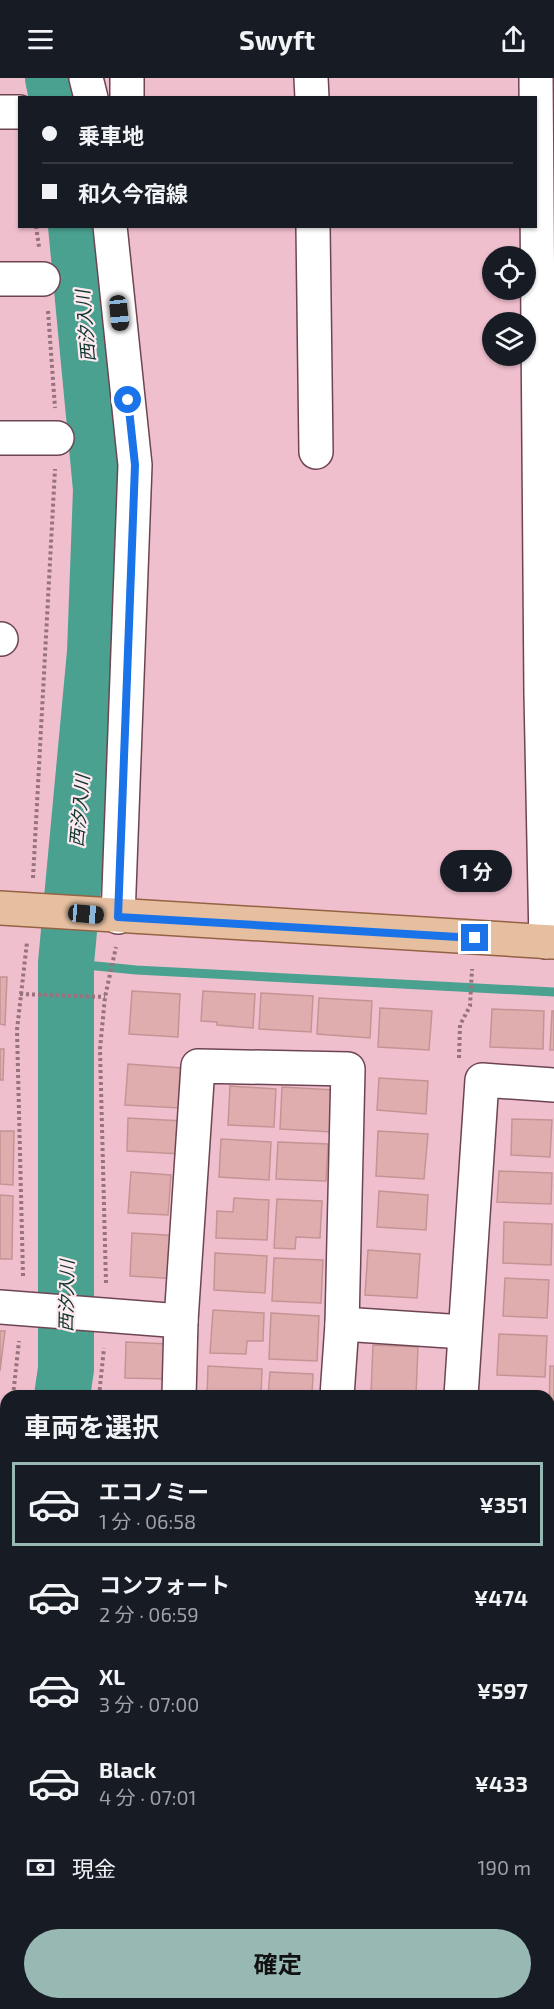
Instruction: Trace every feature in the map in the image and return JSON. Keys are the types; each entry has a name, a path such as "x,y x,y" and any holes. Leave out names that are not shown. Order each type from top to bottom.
{"main road":[{"path":"25,909 550,942"}],"street":[{"path":"86,78 90,96"},
{"path":"127,78 127,96"},
{"path":"311,78 312,96"},
{"path":"536,78 536,96"},
{"path":"0,112 18,112"},
{"path":"537,116 546,460 550,942"},
{"path":"110,228 135,465 112,916"},
{"path":"313,228 316,452"},
{"path":"0,279 43,279"},
{"path":"0,438 57,438"},
{"path":"179,1390 181,1321 198,1066 348,1069 342,1324 337,1390"},
{"path":"461,1390 482,1080 554,1085"},
{"path":"11,1307 107,1317 181,1321"},
{"path":"342,1324 464,1332"}],"path":[{"path":"13,1390 11,1307 23,1252 17,1030 57,438 50,325 36,228"},
{"path":"100,1390 107,1317 100,1049 105,997 116,946 112,916"},
{"path":"470,1006 472,965"},
{"path":"20,994 105,997"}],"building":[{"path":"0,977 7,977 5,1025 0,1024"},
{"path":"132,991 180,994 178,1037 129,1034"},
{"path":"203,991 255,994 253,1028 217,1025 217,1022 201,1021"},
{"path":"261,993 313,996 311,1032 259,1029"},
{"path":"319,998 372,1001 370,1038 317,1034"},
{"path":"380,1008 432,1011 429,1050 378,1047"},
{"path":"492,1009 544,1011 543,1049 490,1047"},
{"path":"552,1011 554,1011 554,1050 550,1050"},
{"path":"0,1049 4,1049 3,1080 0,1080"},
{"path":"128,1064 182,1068 180,1108 125,1105"},
{"path":"379,1078 428,1081 426,1114 377,1110"},
{"path":"230,1086 276,1089 274,1127 228,1125"},
{"path":"282,1087 335,1090 332,1132 280,1129"},
{"path":"128,1118 183,1121 181,1154 127,1151"},
{"path":"512,1119 552,1120 550,1157 511,1155"},
{"path":"0,1131 14,1131 13,1185 0,1184"},
{"path":"378,1131 428,1134 424,1179 376,1176"},
{"path":"221,1139 271,1142 269,1180 219,1177"},
{"path":"278,1142 328,1144 326,1181 276,1179"},
{"path":"499,1171 552,1173 551,1204 497,1202"},
{"path":"131,1172 171,1175 168,1215 128,1213"},
{"path":"379,1191 428,1195 426,1230 377,1227"},
{"path":"0,1195 13,1196 12,1259 0,1259"},
{"path":"234,1198 269,1200 267,1240 216,1238 217,1211 233,1212"},
{"path":"277,1199 322,1201 320,1238 296,1237 295,1249 274,1248"},
{"path":"504,1222 552,1224 551,1265 503,1263"},
{"path":"132,1233 182,1236 179,1279 130,1276"},
{"path":"368,1250 420,1254 417,1298 365,1295"},
{"path":"215,1253 267,1256 265,1293 214,1290"},
{"path":"274,1258 323,1260 321,1303 272,1301"},
{"path":"505,1278 549,1280 547,1318 503,1316"},
{"path":"213,1310 264,1313 263,1341 247,1341 246,1354 210,1353"},
{"path":"271,1313 319,1316 317,1361 269,1359"},
{"path":"0,1331 5,1331 0,1371"},
{"path":"499,1334 547,1336 545,1377 497,1375"},
{"path":"126,1342 169,1344 168,1379 125,1378"},
{"path":"373,1345 418,1347 416,1390 371,1390"},
{"path":"208,1366 262,1369 261,1390 207,1390"},
{"path":"550,1366 554,1366 554,1390 549,1390"},
{"path":"270,1372 313,1374 312,1390 268,1390"}],"waterway":[{"name":"西汐入川","path":"53,78 57,96"},
{"name":"西汐入川","path":"63,1390 66,1369 66,963 95,652 101,489 76,228"},
{"path":"66,963 136,970 554,992"}],"route":[{"path":"128,400 135,465 118,917 475,938"}]}
